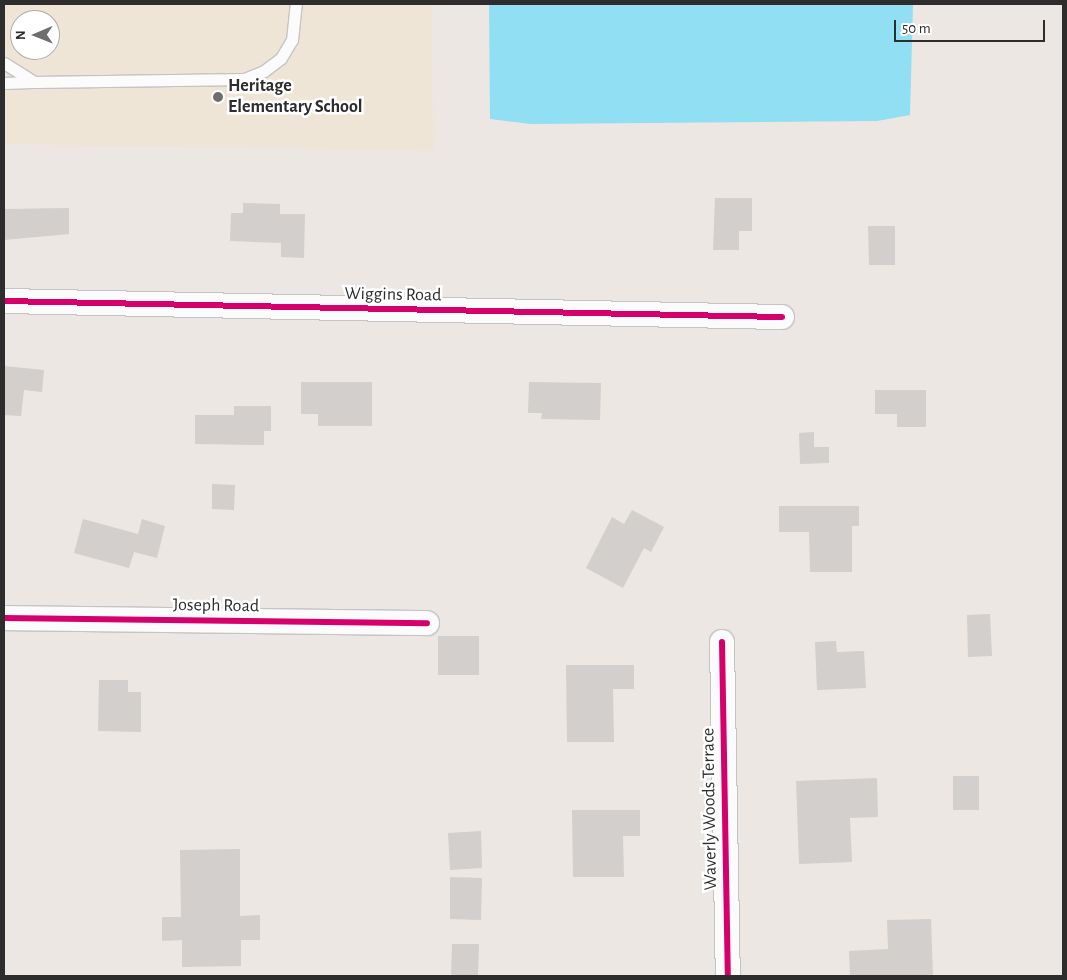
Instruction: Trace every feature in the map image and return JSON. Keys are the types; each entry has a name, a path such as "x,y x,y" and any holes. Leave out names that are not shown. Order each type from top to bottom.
{"street":[{"name":"Wiggins Road","path":"4,301 782,317"},
{"name":"Joseph Road","path":"4,618 427,624"},
{"name":"Waverly Woods Terrace","path":"722,642 728,976"}],"lane":[{"path":"4,83 244,79 264,71 281,58 292,40 296,4"},
{"path":"4,63 34,82"}],"shaded area":[{"name":"Heritage Elementary School","path":"4,4 432,4 433,151 4,144"}],"water":[{"path":"489,4 913,4 910,115 877,121 531,124 490,119"}],"building":[{"path":"715,198 752,198 752,231 739,231 739,250 713,250"},
{"path":"243,203 280,204 280,214 305,214 304,258 281,257 281,243 230,241 231,213 243,213"},
{"path":"69,208 69,234 4,240 4,209"},
{"path":"868,226 895,226 895,265 869,265"},
{"path":"4,366 44,370 42,392 24,390 21,416 4,415"},
{"path":"301,382 372,382 372,426 318,426 318,414 301,414"},
{"path":"529,382 601,383 600,420 541,419 542,413 528,413"},
{"path":"875,390 926,390 926,427 897,427 897,414 875,414"},
{"path":"234,406 271,406 271,431 264,431 264,445 195,444 195,415 234,415"},
{"path":"814,432 814,447 829,447 829,463 800,464 799,433"},
{"path":"212,484 235,485 234,510 212,509"},
{"path":"779,506 859,506 859,526 852,526 852,572 810,572 809,532 779,532"},
{"path":"632,510 664,527 651,552 644,548 623,588 586,568 612,517 624,524"},
{"path":"83,519 138,534 142,519 165,526 157,558 134,552 129,568 74,553"},
{"path":"990,614 992,656 968,657 967,615"},
{"path":"438,636 479,636 479,675 438,675"},
{"path":"836,641 837,652 864,651 866,688 817,690 815,642"},
{"path":"566,665 634,665 634,689 613,689 614,742 567,742"},
{"path":"99,680 128,680 128,692 141,692 141,732 98,731"},
{"path":"953,776 979,776 979,810 953,810"},
{"path":"877,778 878,817 850,818 852,862 799,864 796,781"},
{"path":"572,810 640,810 640,836 623,836 624,877 573,877"},
{"path":"481,831 482,868 450,870 448,833"},
{"path":"240,849 240,916 260,915 260,940 241,940 241,966 182,967 182,940 162,941 162,917 181,917 180,850"},
{"path":"450,877 482,878 481,920 450,919"},
{"path":"931,919 933,976 850,976 849,951 888,949 887,920"},
{"path":"452,944 479,944 478,976 451,976"}],"cycle path":[{"path":"4,301 782,317"},
{"path":"4,618 427,623"},
{"path":"722,642 728,976"}],"place":[{"name":"Heritage Elementary School","path":"218,97"}]}
